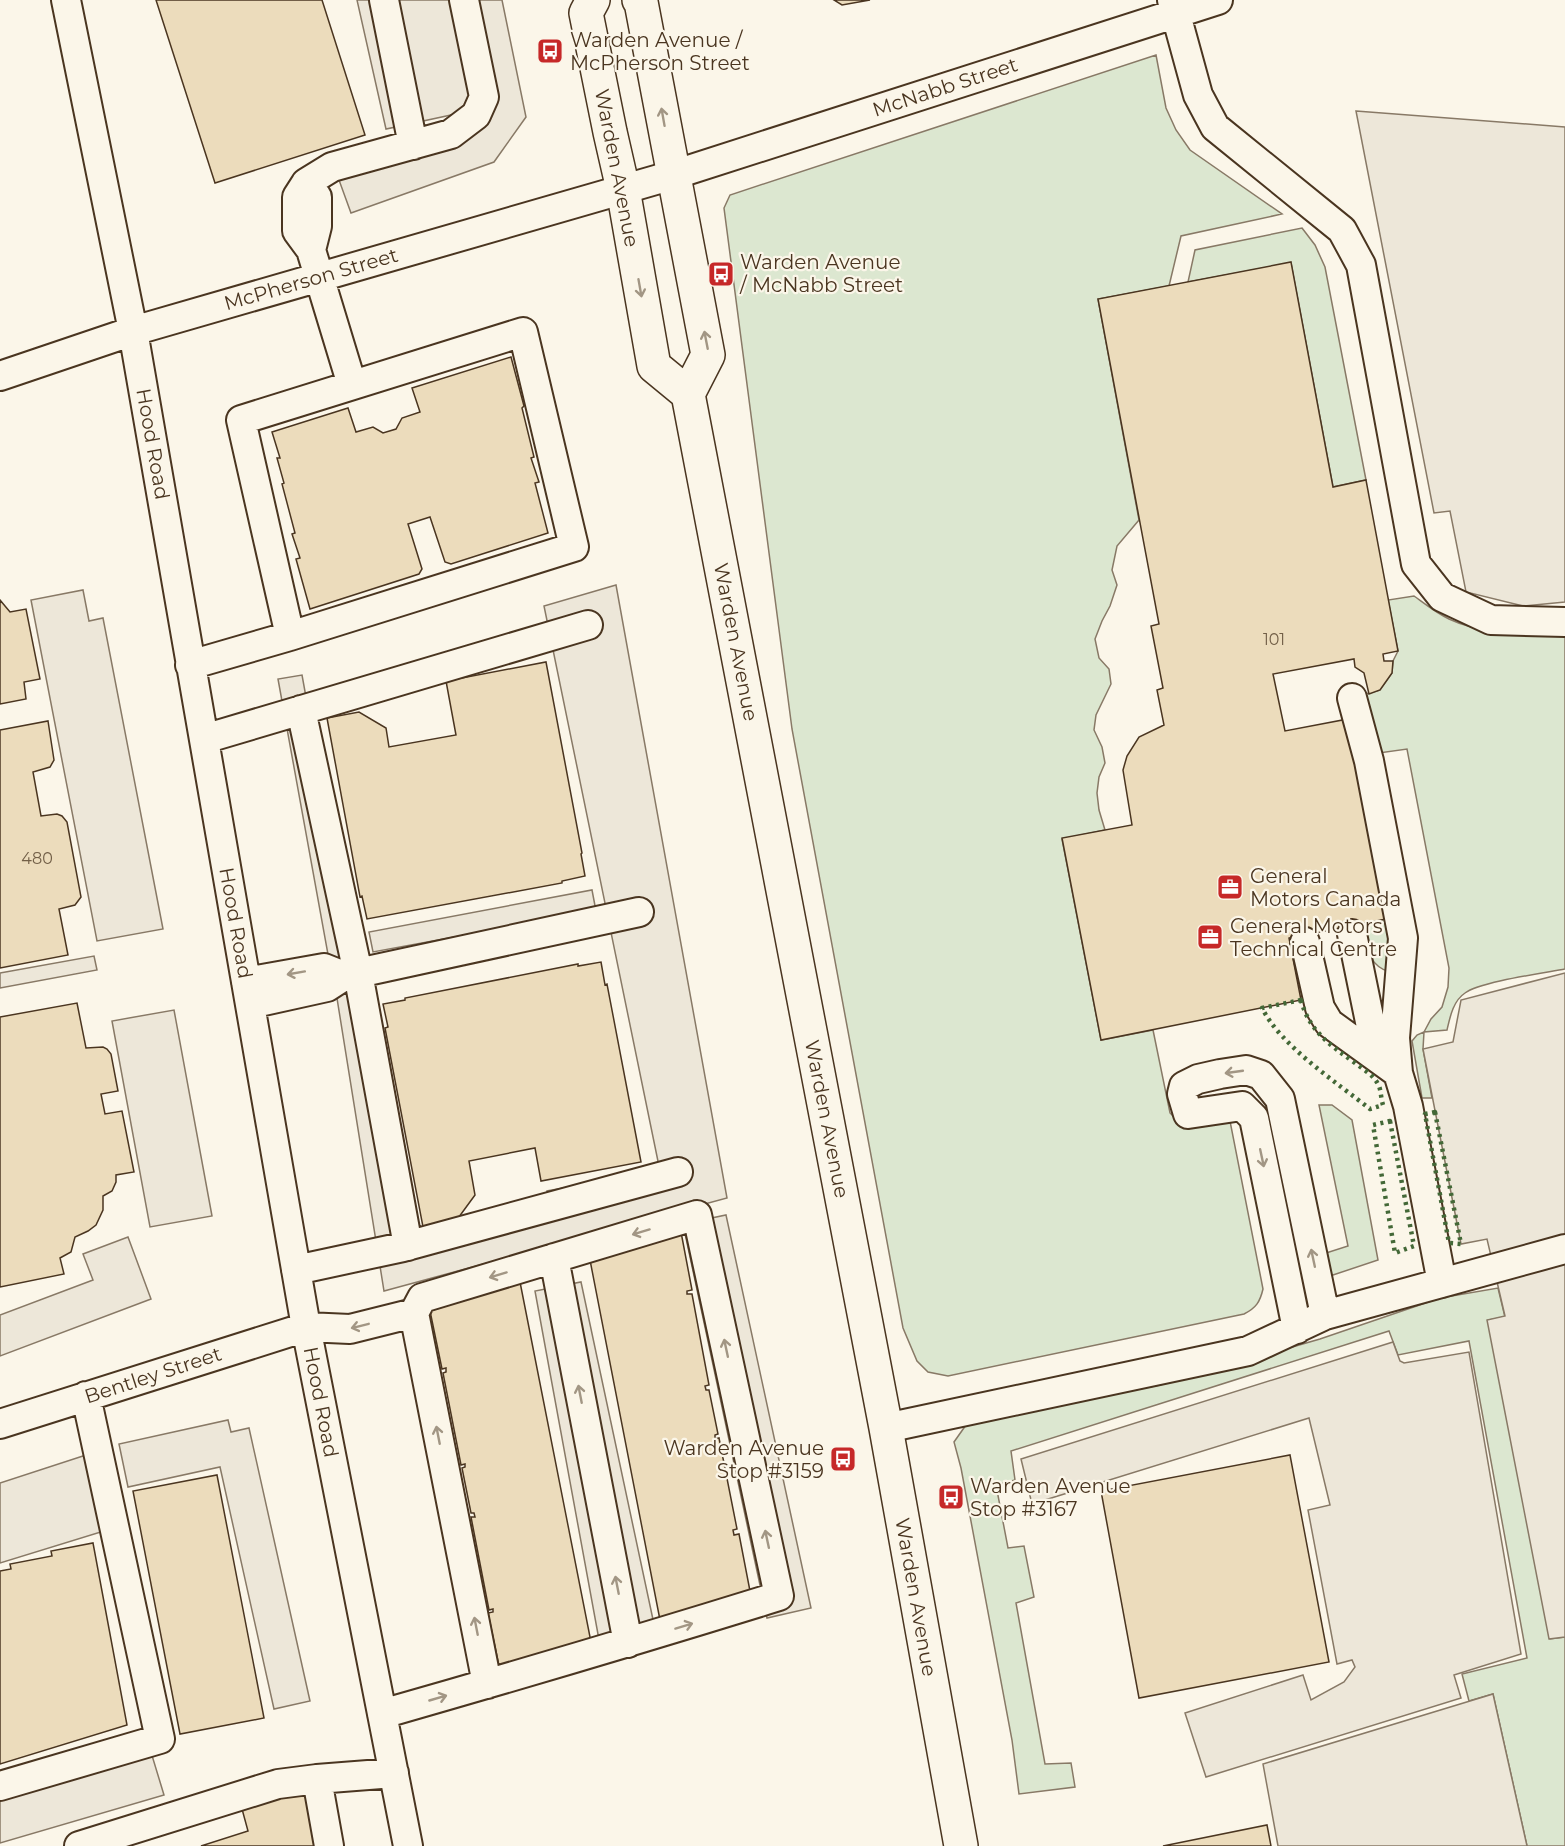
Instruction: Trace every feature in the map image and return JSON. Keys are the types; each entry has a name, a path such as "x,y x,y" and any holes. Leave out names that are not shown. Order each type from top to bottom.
{"main road":[{"name":"Warden Avenue","path":"593,0 586,13 623,189 654,366 688,393 886,1428 961,1846"},
{"path":"639,0 708,355 688,393"}],"street":[{"name":"Hood Road","path":"66,0 133,331 306,1327 408,1846"},
{"path":"384,0 413,145"},
{"path":"352,385 315,263 317,197 306,183 332,167 450,134 476,115 484,97 464,0"},
{"name":"McNabb Street","path":"623,189 673,175 1174,7 1218,0"},
{"path":"1174,7 1198,95 1215,126 1342,230 1361,265 1416,564 1442,597 1491,620 1565,622"},
{"name":"McPherson Street","path":"0,376 133,331 315,263 623,189"},
{"path":"190,665 290,636 574,547 523,332 241,420 290,636"},
{"path":"204,739 588,625"},
{"path":"1352,698 1369,761 1402,938 1395,1038 1388,1064"},
{"path":"301,710 351,974 408,1246"},
{"path":"248,993 324,968 351,974 639,912"},
{"path":"1352,934 1388,1064 1408,1106 1442,1283"},
{"path":"1305,942 1320,1008 1329,1023 1350,1041 1388,1064"},
{"path":"1297,1329 1254,1118 1242,1106 1188,1114 1182,1094 1184,1086 1189,1082 1246,1070 1261,1075 1280,1099 1326,1315"},
{"path":"296,1270 408,1246 678,1172"},
{"path":"382,1714 487,1684 628,1643 779,1596 697,1215 422,1298 414,1313 487,1684"},
{"path":"886,1428 1248,1351 1326,1315 1565,1249"},
{"path":"554,1258 628,1643"},
{"path":"306,1327 350,1329 414,1313"},
{"name":"Bentley Street","path":"0,1424 306,1327"},
{"path":"0,1786 160,1738 87,1396"},
{"path":"79,1846 278,1784 394,1773"},
{"path":"317,1779 329,1846"}],"green space":[{"path":"1156,55 1166,108 1176,130 1190,150 1282,214 1181,236 1169,286 1098,299 1139,520 1117,546 1112,570 1117,585 1095,639 1099,658 1109,669 1111,684 1096,715 1094,730 1102,747 1105,763 1099,777 1097,793 1105,830 1062,839 1101,1040 1153,1030 1170,1113 1180,1123 1230,1121 1263,1289 1257,1304 1244,1314 948,1376 928,1372 917,1361 903,1328 792,729 724,208 730,195"},
{"path":"1302,228 1315,245 1325,267 1366,480 1333,487 1291,263 1188,282 1195,250"},
{"path":"1414,596 1444,617 1477,628 1506,632 1565,633 1565,969 1528,975 1472,989 1458,1000 1447,1030 1424,1032 1431,1019 1442,1007 1448,987 1449,968 1407,749 1379,753 1361,695 1380,690 1392,673 1393,661 1398,651 1388,600"},
{"path":"1386,919 1389,926 1390,972 1382,969 1372,960 1363,924"},
{"path":"1424,1032 1423,1049 1432,1098 1422,1098 1412,1041"},
{"path":"1319,1105 1332,1105 1352,1120 1378,1260 1330,1276 1326,1253 1348,1246"},
{"path":"1498,1288 1505,1317 1488,1320 1550,1639 1565,1637 1565,1846 1527,1846 1493,1694 1469,1701 1462,1674 1527,1658 1469,1341 1398,1355 1389,1331 1011,1451 1015,1480 996,1485 1008,1548 1024,1546 1034,1597 1016,1603 1045,1764 1071,1763 1075,1787 1019,1794 1012,1740 961,1468 954,1442 966,1425 1063,1403 1160,1385 1320,1339 1440,1298"}],"shaded area":[{"path":"357,0 502,0 526,117 494,162 351,213 335,169 474,110 386,129"},
{"path":"1356,111 1565,127 1565,602 1523,606 1466,592 1450,511 1434,513"},
{"path":"616,585 727,1198 384,1291 336,992 365,991 417,1244 546,1211 547,1191 660,1171 544,606"},
{"path":"83,590 89,621 103,618 163,929 97,941 31,600"},
{"path":"302,675 353,956 329,960 278,679"},
{"path":"592,890 596,911 373,952 369,932"},
{"path":"94,956 97,970 0,988 0,973"},
{"path":"1565,973 1565,1637 1549,1639 1487,1320 1505,1316 1487,1239 1461,1244 1423,1049 1453,1042 1461,1000"},
{"path":"174,1010 212,1216 150,1227 112,1021"},
{"path":"726,1215 811,1608 767,1618 683,1224"},
{"path":"128,1237 151,1299 0,1356 0,1315 93,1280 83,1254"},
{"path":"581,1282 658,1643 602,1656 535,1291"},
{"path":"1393,1342 1400,1361 1404,1363 1469,1352 1521,1654 1454,1675 1461,1698 1206,1777 1185,1713 1303,1675 1311,1700 1344,1682 1355,1667 1352,1660 1337,1664 1308,1510 1330,1505 1309,1418 1032,1504 1021,1459"},
{"path":"228,1420 231,1432 249,1428 310,1701 274,1709 220,1467 128,1487 119,1444"},
{"path":"86,1455 104,1531 0,1563 0,1483"},
{"path":"1493,1694 1527,1846 1278,1846 1263,1764"},
{"path":"147,1739 164,1795 0,1843 0,1783"}],"building":[{"path":"156,0 322,0 365,135 215,183"},
{"path":"834,0 870,0 842,5"},
{"path":"1291,262 1333,487 1366,480 1398,651 1383,654 1384,661 1393,661 1392,673 1380,690 1369,694 1364,673 1355,667 1354,659 1273,674 1285,731 1348,719 1386,919 1289,938 1301,1000 1101,1040 1062,838 1132,825 1123,770 1127,756 1139,737 1164,725 1157,690 1163,688 1151,626 1159,624 1098,299"},
{"path":"511,357 524,406 522,408 534,457 531,458 539,482 535,483 548,533 451,564 445,562 430,517 408,524 422,569 419,574 310,609 296,559 300,558 292,534 295,533 282,484 284,483 277,458 280,458 272,432 348,408 356,432 373,427 383,433 396,429 402,418 420,412 412,388"},
{"path":"0,600 10,612 26,609 40,679 24,682 26,699 0,704"},
{"path":"546,662 585,876 562,881 562,883 367,919 362,896 360,897 327,718 359,712 386,728 389,747 456,735 446,681"},
{"path":"48,721 54,760 50,767 33,772 41,816 57,814 67,822 81,897 75,905 59,909 68,955 0,968 0,730"},
{"path":"601,962 641,1162 541,1181 535,1148 469,1161 475,1195 456,1221 423,1227 385,1028 388,1027 383,1004 578,964 578,966"},
{"path":"77,1003 86,1048 103,1047 111,1054 118,1091 101,1094 105,1114 122,1111 134,1172 116,1175 112,1191 103,1196 103,1210 96,1225 75,1237 71,1252 60,1258 64,1274 0,1287 0,1017"},
{"path":"681,1232 692,1290 687,1291 687,1294 692,1294 709,1385 705,1386 706,1390 709,1390 718,1434 715,1435 715,1439 719,1438 737,1529 733,1530 734,1535 739,1534 750,1591 660,1620 590,1260"},
{"path":"520,1282 591,1642 500,1671 488,1613 493,1612 493,1609 489,1610 471,1517 475,1517 474,1513 471,1513 462,1468 465,1464 461,1465 443,1373 446,1372 446,1368 442,1369 430,1311"},
{"path":"1290,1455 1329,1662 1139,1698 1101,1491"},
{"path":"217,1475 264,1718 180,1734 133,1491"},
{"path":"93,1543 127,1725 0,1764 0,1571 11,1569 10,1564 52,1556 51,1551"},
{"path":"305,1789 315,1846 201,1846 248,1831 242,1809"},
{"path":"1267,1825 1271,1846 1163,1846"}],"hedge":[{"path":"1301,1000 1315,1029 1377,1082 1383,1105 1370,1109 1326,1075 1282,1036 1262,1008 1301,1000"},
{"path":"1435,1112 1461,1244 1449,1243 1425,1114 1435,1112"},
{"path":"1390,1121 1414,1246 1395,1253 1373,1125 1390,1121"}],"place":[{"name":"Warden Avenue / McPherson Street","path":"550,51"},
{"name":"Warden Avenue / McNabb Street","path":"721,274"},
{"name":"General Motors Canada","path":"1230,887"},
{"name":"General Motors Technical Centre","path":"1210,937"},
{"name":"Warden Avenue Stop #3159","path":"843,1459"},
{"name":"Warden Avenue Stop #3167","path":"951,1497"}]}
